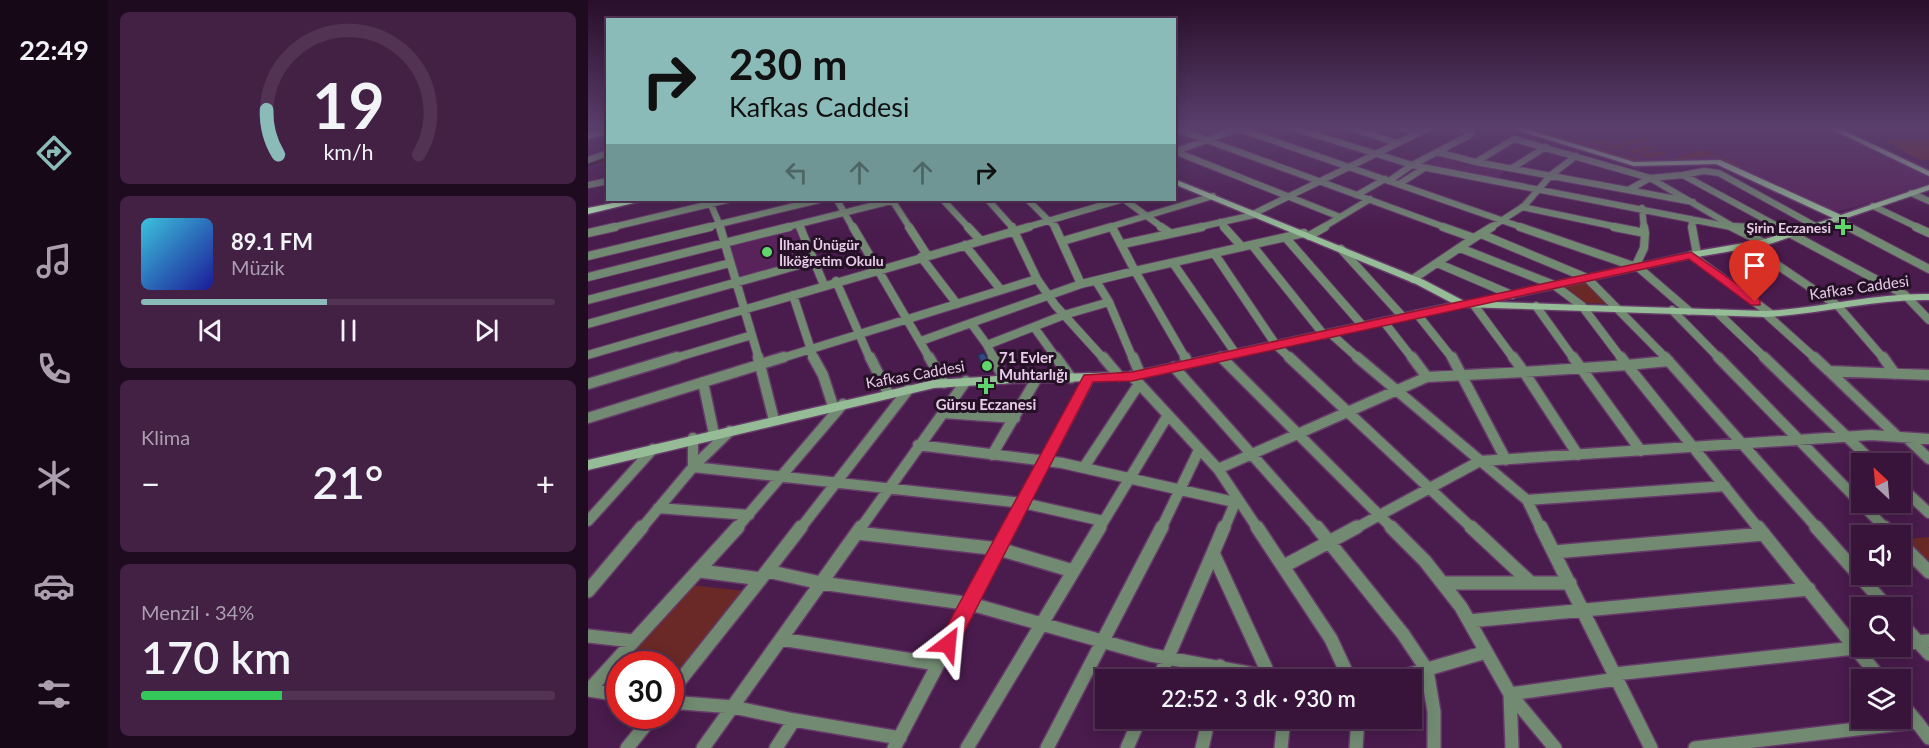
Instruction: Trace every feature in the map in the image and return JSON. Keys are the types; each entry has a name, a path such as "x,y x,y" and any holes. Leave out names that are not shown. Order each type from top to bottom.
{"main road":[{"path":"588,209 619,201"},
{"path":"588,209 635,201"}],"street":[{"path":"1197,161 1340,218"},
{"path":"1265,161 1370,200 1478,236 1587,278 1669,361 1878,597"},
{"path":"1334,161 1637,267 1689,311"},
{"path":"1123,244 1256,213 1363,161"},
{"path":"1396,161 1423,169 1642,208 1691,219 1734,226 1782,229"},
{"path":"1358,195 1420,161"},
{"path":"1472,161 1693,202"},
{"path":"1499,183 1510,168 1522,161"},
{"path":"1413,279 1522,207 1551,175 1570,161"},
{"path":"1593,161 1650,178 1764,243"},
{"path":"1624,161 1634,164 1717,162 1839,219 1929,269"},
{"path":"1901,161 1929,174"},
{"path":"1399,184 1423,169"},
{"path":"1630,189 1650,178 1704,171 1719,173 1817,227"},
{"path":"1683,175 1905,295 1929,320"},
{"path":"588,185 606,181"},
{"path":"1176,182 1213,195 1413,279 1468,305 1524,372 1578,455"},
{"path":"1468,305 1694,255 1764,243 1794,235 1929,187"},
{"path":"1911,193 1929,201"},
{"path":"1063,241 1213,195"},
{"path":"921,341 1081,284 1306,234 1340,218 1370,200"},
{"path":"588,233 710,201 719,223 735,283 762,364 774,420"},
{"path":"588,256 815,201"},
{"path":"838,201 944,383"},
{"path":"588,278 889,201"},
{"path":"894,201 924,256 957,304"},
{"path":"944,201 980,240"},
{"path":"989,201 1016,230 1047,297 1096,347 1132,378 1218,469 1331,639 1345,669"},
{"path":"1029,201 1049,220 1063,241 1081,284"},
{"path":"588,355 876,269 1118,201"},
{"path":"1124,201 1170,233"},
{"path":"1874,206 1929,233"},
{"path":"1522,207 1645,233"},
{"path":"1637,267 1644,248 1642,208"},
{"path":"1691,219 1694,255 1768,314 1929,459"},
{"path":"1220,222 1242,247"},
{"path":"799,224 824,285"},
{"path":"1112,226 1188,363"},
{"path":"1286,237 1363,326"},
{"path":"965,245 1001,290"},
{"path":"1252,245 1327,334 1527,500 1651,748"},
{"path":"1749,246 1839,306 1872,343 1895,374"},
{"path":"1460,248 1554,285 1582,306 1851,643"},
{"path":"1341,249 1403,317"},
{"path":"1214,253 1276,345 1345,412 1531,583"},
{"path":"588,324 813,261"},
{"path":"1173,262 1236,354"},
{"path":"588,300 730,263"},
{"path":"1437,263 1512,295"},
{"path":"588,418 1037,279"},
{"path":"836,281 858,335 888,393"},
{"path":"1084,467 1132,378 1109,302 1096,281"},
{"path":"589,690 749,515 838,405 809,350 793,295"},
{"name":"Kafkas Caddesi","path":"588,465 888,393 966,381 1132,378 1188,363 1468,305 1582,306 1768,314 1839,306 1905,295 1929,297"},
{"path":"987,345 1064,315 1109,302"},
{"path":"1536,306 1641,451"},
{"path":"1672,310 1801,439 1883,525"},
{"path":"1718,313 1862,453"},
{"path":"1417,314 1457,364 1506,460"},
{"path":"1384,322 1427,377"},
{"path":"970,323 987,345 1004,379"},
{"path":"1034,327 1071,378"},
{"path":"588,384 753,335"},
{"path":"1221,357 1425,561 1469,621 1510,694 1555,748"},
{"path":"1218,469 1427,377 1669,361"},
{"path":"1174,367 1329,541 1402,634 1427,670 1434,712 1434,748"},
{"path":"1829,371 1929,375"},
{"path":"992,455 1037,378"},
{"path":"684,703 733,707 897,743 1089,378"},
{"path":"703,748 966,381"},
{"path":"703,382 714,434"},
{"path":"684,675 908,390"},
{"path":"943,413 1015,418"},
{"path":"967,748 1168,415"},
{"path":"588,591 693,467 732,430"},
{"path":"1284,566 1480,461 1801,439 1902,437 1929,439"},
{"path":"693,438 693,467"},
{"path":"918,445 1044,460 1084,467 1180,491 1236,499"},
{"path":"588,520 654,448"},
{"path":"1047,748 1104,641 1199,450"},
{"path":"693,467 1023,503 1103,521"},
{"path":"1527,500 1725,486"},
{"path":"1911,496 1929,513"},
{"path":"1163,669 1236,499"},
{"path":"658,508 749,515"},
{"path":"858,533 999,549 1073,571"},
{"path":"1554,552 1764,534"},
{"path":"1213,553 1266,669"},
{"path":"1911,554 1929,572"},
{"path":"699,571 764,575 971,604 1205,669"},
{"path":"1442,583 1570,583"},
{"path":"1469,621 1585,613 1667,602 1809,589"},
{"path":"1911,631 1924,641 1929,654"},
{"path":"588,636 633,641"},
{"path":"781,639 937,664"},
{"path":"1510,694 1616,676 1851,648"},
{"path":"1422,671 1486,652"},
{"path":"1862,657 1872,669"},
{"path":"589,690 606,693"},
{"path":"1510,694 1509,720 1512,748"},
{"path":"1911,716 1929,738"},
{"path":"776,748 794,720"},
{"path":"1695,748 1917,723"},
{"path":"627,748 642,729"},
{"path":"1127,748 1135,729"},
{"path":"1202,748 1206,729"},
{"path":"1281,748 1283,729"},
{"path":"1356,748 1357,729"}],"shaded area":[{"path":"1425,161 1472,161 1506,168 1496,181 1416,166"},
{"path":"1628,161 1692,161 1676,163 1639,164"},
{"path":"1722,161 1898,161 1929,176 1929,183 1856,207 1838,211 1825,210"},
{"path":"1725,161 1741,165 1736,166"},
{"name":"İlhan Ünügür İlköğretim Okulu","path":"795,227 806,261 740,279 729,244"},
{"path":"1587,282 1610,304 1583,303 1563,287"},
{"path":"1929,537 1929,564 1911,546 1911,538"},
{"path":"691,585 745,591 684,671 684,651 633,651"}],"building":[{"path":"984,353 990,365 983,367 978,355"}],"waterway":[{"path":"588,163 594,161"}],"place":[{"name":"Şirin Eczanesi","path":"1843,227"},
{"name":"İlhan Ünügür İlköğretim Okulu","path":"767,252"},
{"name":"71 Evler Muhtarlığı","path":"987,366"},
{"name":"Gürsu Eczanesi","path":"986,386"}],"route":[{"path":"948,644 1089,378 1132,376 1640,268 1691,255 1755,302"}]}
